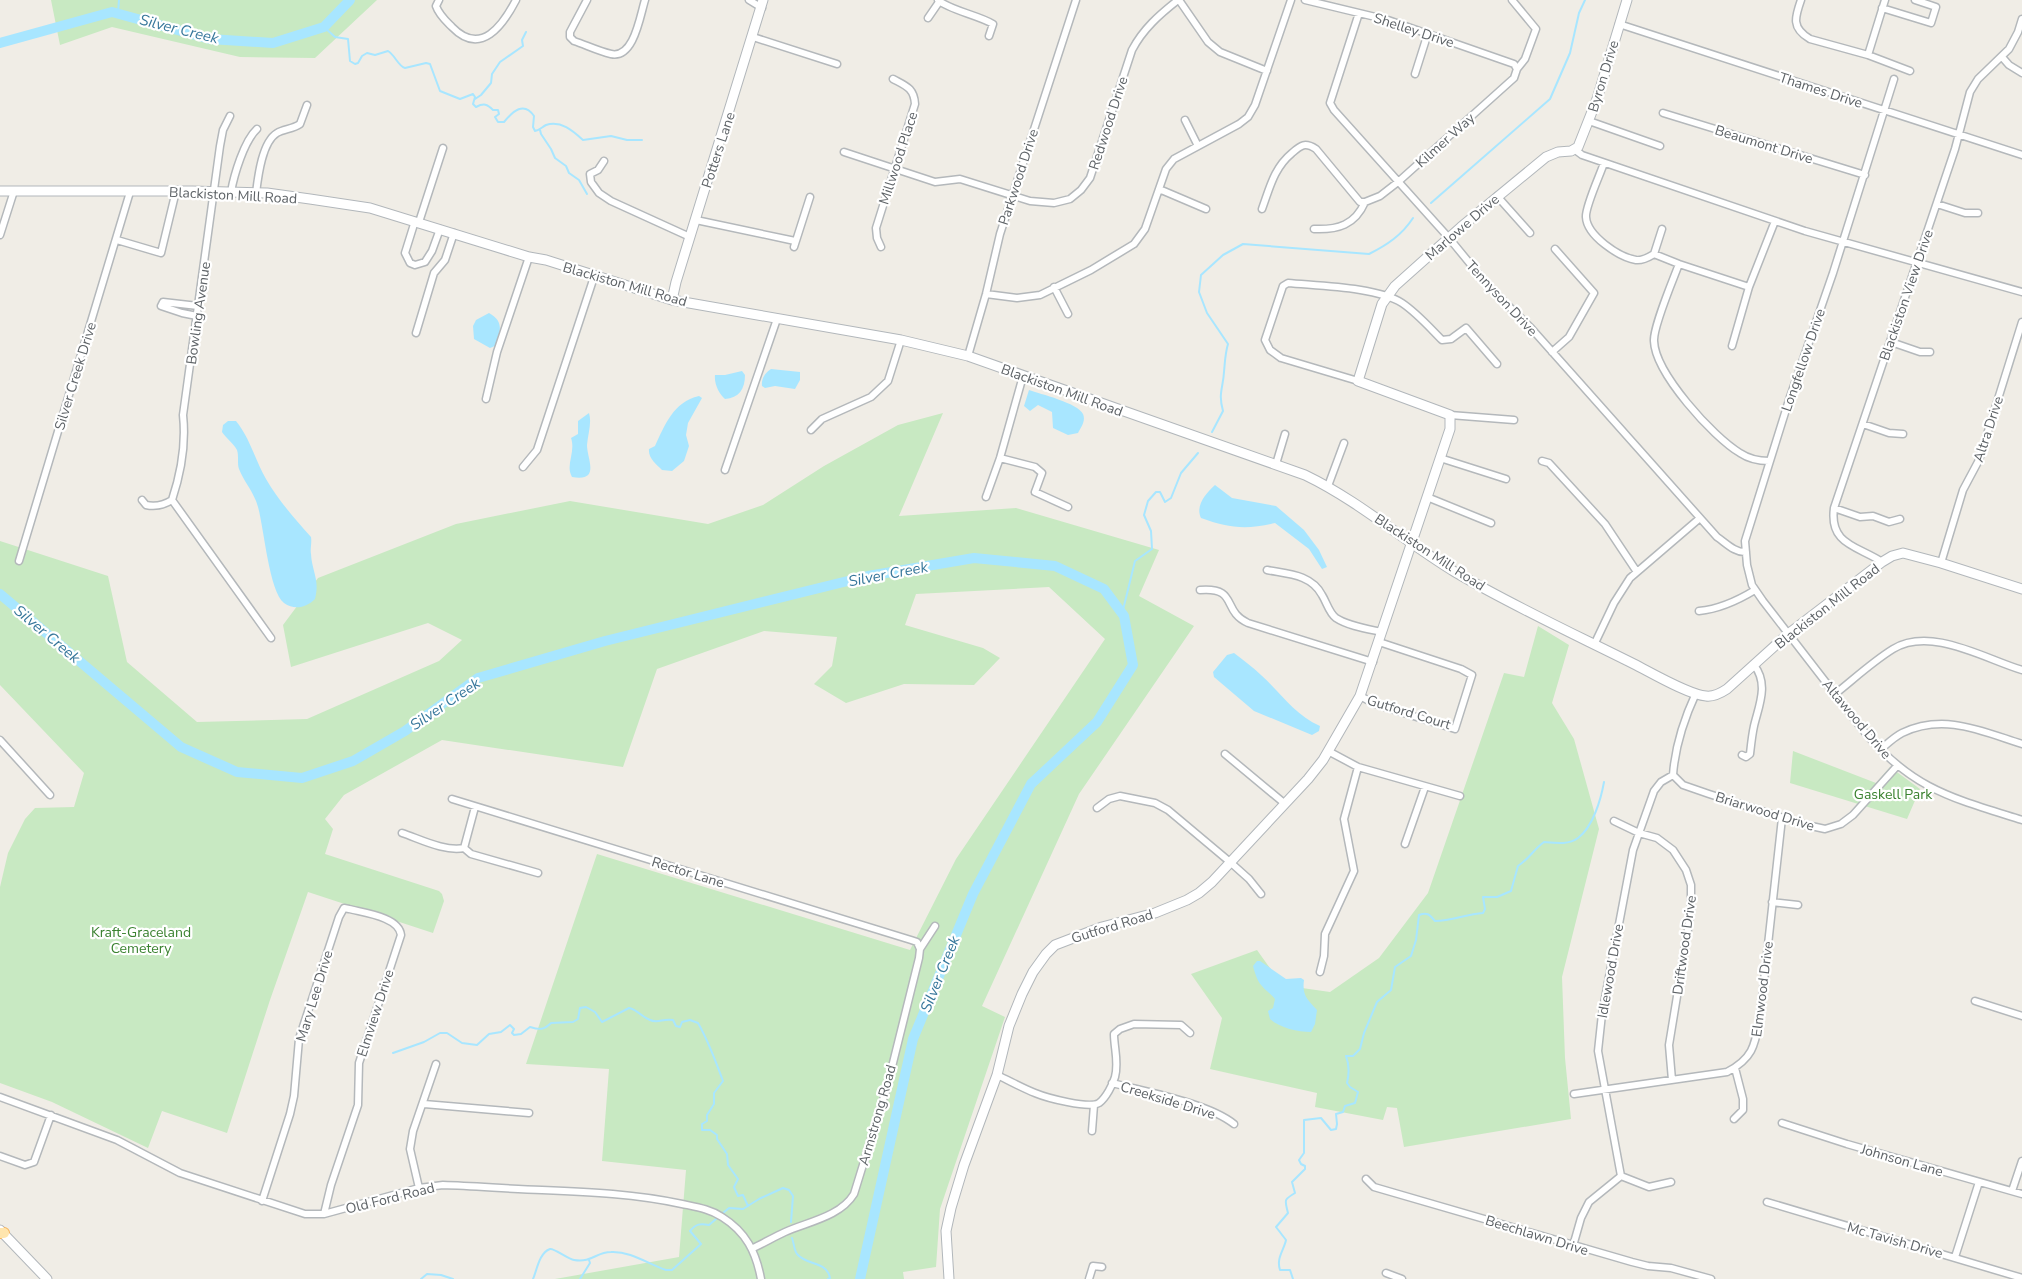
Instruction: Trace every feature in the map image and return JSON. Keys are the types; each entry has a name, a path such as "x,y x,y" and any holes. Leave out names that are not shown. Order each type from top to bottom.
{"main road":[{"name":"Byron Drive","path":"1574,149 1578,147 1588,121 1626,0"},
{"name":"Potters Lane","path":"672,300 763,4"},
{"name":"Marlowe Drive","path":"1358,381 1382,304 1395,286 1497,196 1546,157 1558,152 1574,149"},
{"name":"Blackiston Mill Road","path":"0,191 256,193 370,208 440,228 529,257 546,260 594,277 672,300 901,340 968,356 1217,445 1276,464 1328,486 1455,571 1515,606 1594,645 1706,696 1720,693 1788,634 1892,556 1902,553 1941,563 2022,589"},
{"path":"1358,381 1450,415 1450,429 1411,542"},
{"name":"Gutford Road","path":"949,1279 946,1231 951,1208 964,1165 997,1075 1008,1026 1022,994 1046,954 1055,945 1102,927 1155,913 1187,900 1212,882 1308,779 1328,751 1360,696 1411,542"},
{"path":"1,1232 47,1279"}],"street":[{"path":"439,0 436,6 438,13 455,30 466,37 479,40 491,35 507,18 516,0"},
{"path":"587,0 570,32 570,37 574,41 612,54 625,50 630,45 645,0"},
{"path":"749,0 763,4"},
{"name":"Parkwood Drive","path":"968,356 986,294 1000,234 1076,0"},
{"path":"1179,0 1208,42 1220,52 1267,71"},
{"name":"Redwood Drive","path":"844,152 934,182 960,179 1030,201 1054,203 1070,199 1081,190 1090,178 1132,50 1140,34 1155,18 1179,0"},
{"path":"986,294 1017,298 1040,294 1091,270 1134,244 1145,229 1166,169 1174,159 1239,124 1248,117 1255,105 1291,0"},
{"name":"Shelley Drive","path":"1305,0 1388,20 1428,33 1514,64 1517,69"},
{"name":"Kilmer Way","path":"1314,229 1328,229 1348,224 1360,213 1365,202 1380,196 1398,182 1514,78 1517,69 1525,59 1536,29 1512,0"},
{"path":"1801,0 1796,16 1798,29 1802,34 1810,39 1868,55 1910,70"},
{"path":"1868,55 1884,0"},
{"path":"1882,8 1931,22 1936,7 1915,0"},
{"path":"928,18 938,1 983,18 993,24 989,36"},
{"name":"Tennyson Drive","path":"1359,13 1330,103 1449,238 1490,288 1531,328 1717,537 1734,549 1746,552"},
{"name":"Blackiston View Drive","path":"1882,562 1870,554 1851,547 1841,539 1835,527 1833,518 1834,508 1960,135 1970,92 1978,79 2002,57 2013,42 2022,19"},
{"name":"Thames Drive","path":"1619,24 2022,156"},
{"path":"1415,74 1428,33"},
{"path":"753,37 837,64"},
{"path":"2002,57 2009,65 2022,72"},
{"name":"Longfellow Drive","path":"1788,634 1755,590 1747,565 1745,541 1769,461 1865,175 1894,78"},
{"name":"Millwood Place","path":"881,247 877,238 876,228 915,104 914,94 907,86 893,79"},
{"path":"256,193 260,165 271,139 276,133 300,124 307,105"},
{"name":"Beaumont Drive","path":"1663,113 1865,175"},
{"name":"Bowling Avenue","path":"172,500 185,434 183,415 223,130 230,116"},
{"path":"1185,120 1198,146"},
{"path":"1588,121 1660,146"},
{"path":"231,192 233,179 250,135 257,129"},
{"path":"1262,209 1276,171 1281,163 1302,145 1309,144 1316,149 1360,202 1365,202"},
{"path":"440,228 432,251 425,262 410,263 405,253 443,148"},
{"path":"1574,149 1582,155 1775,220 2022,292"},
{"path":"604,161 598,170 590,174 591,182 599,193 611,201 690,237"},
{"path":"1604,162 1586,215 1587,226 1605,246 1636,260 1646,259 1654,254 1662,229"},
{"path":"1159,189 1206,209"},
{"path":"0,235 14,191"},
{"path":"117,240 161,253 176,191"},
{"name":"Silver Creek Drive","path":"19,561 130,192"},
{"path":"1497,196 1530,233"},
{"path":"696,220 795,244 810,197"},
{"path":"1937,204 1965,213 1978,212"},
{"path":"1732,346 1750,286 1775,220"},
{"path":"416,333 434,273 445,260 454,233"},
{"path":"1552,352 1569,337 1594,293 1555,249"},
{"path":"1654,254 1679,264 1750,286"},
{"path":"486,399 498,352 529,257"},
{"path":"1679,264 1654,339 1657,354 1679,391 1702,422 1720,439 1742,454 1758,461 1769,461"},
{"path":"523,467 537,450 594,277"},
{"path":"1358,381 1281,358 1270,350 1265,340 1283,286 1288,283 1374,292 1403,304 1442,340 1451,339 1466,328 1497,364"},
{"path":"1054,288 1068,314"},
{"path":"197,316 161,306 163,302 198,306"},
{"path":"725,470 777,319"},
{"name":"Altra Drive","path":"1941,563 1963,490 1979,460 2022,322"},
{"path":"811,430 822,419 871,397 888,381 901,340"},
{"path":"1891,342 1920,352 1930,352"},
{"path":"986,497 1000,458 1023,376"},
{"path":"1450,415 1514,420"},
{"path":"1863,424 1889,434 1903,434"},
{"path":"1276,464 1285,434"},
{"path":"1328,486 1344,443"},
{"path":"1000,458 1034,467 1042,473 1035,492 1068,507"},
{"path":"1440,458 1506,479"},
{"path":"1542,461 1549,463 1605,524 1637,572"},
{"path":"1427,497 1491,523"},
{"path":"142,500 146,505 151,506 165,504 172,500 271,638"},
{"path":"1834,508 1860,517 1873,516 1889,522 1900,519"},
{"path":"1594,645 1624,586 1637,572 1700,518"},
{"path":"1267,570 1298,575 1311,582 1322,593 1327,606 1335,617 1380,637"},
{"path":"1200,590 1213,589 1221,592 1226,596 1238,618 1248,623 1372,662"},
{"path":"1699,611 1715,609 1736,602 1755,590"},
{"name":"Altawood Drive","path":"1788,634 1880,750 1897,766 1930,788 1952,798 2022,820"},
{"name":"Gutford Court","path":"1360,696 1375,704 1455,729 1472,675 1380,637"},
{"path":"1835,694 1894,648 1914,642 1945,642 2022,670"},
{"path":"1742,755 1746,757 1750,754 1754,728 1762,698 1762,679 1754,665"},
{"path":"1672,775 1674,756 1688,710 1696,693"},
{"path":"1880,750 1901,733 1946,722 2022,744"},
{"path":"0,740 50,795"},
{"path":"1328,751 1358,767 1460,796"},
{"path":"1226,754 1284,803"},
{"name":"Briarwood Drive","path":"1672,775 1683,785 1782,818 1825,829 1841,824 1861,806 1897,766"},
{"path":"1320,972 1324,956 1325,934 1354,871 1344,819 1358,767"},
{"name":"Idlewood Drive","path":"1620,1176 1598,1051 1602,1014 1626,882 1638,833 1654,791 1661,782 1672,775"},
{"path":"1405,844 1425,787"},
{"path":"1097,808 1109,799 1120,796 1155,803 1168,810 1230,862 1249,879 1260,894"},
{"name":"Rector Lane","path":"452,799 911,940 917,942 920,948"},
{"path":"464,848 475,807"},
{"name":"Elmwood Drive","path":"1574,1094 1703,1077 1727,1072 1748,1058 1755,1045 1782,818"},
{"name":"Driftwood Drive","path":"1614,821 1638,833 1657,838 1673,850 1686,870 1691,885 1691,911 1669,1045 1672,1080"},
{"path":"402,833 449,848 464,848 471,854 538,872"},
{"path":"1772,902 1798,904"},
{"name":"Mary Lee Drive","path":"262,1200 290,1114 294,1096 299,1039 335,928 344,908"},
{"name":"Elmview Drive","path":"324,1214 331,1186 358,1105 359,1063 401,935 400,929 394,923 357,910 344,908"},
{"name":"Armstrong Road","path":"753,1248 786,1231 832,1213 846,1203 854,1194 887,1087 920,948 935,926"},
{"path":"1975,1001 2022,1016"},
{"path":"1112,1083 1115,1077 1117,1057 1114,1034 1120,1029 1134,1024 1180,1025 1190,1033"},
{"path":"419,1188 410,1149 436,1064"},
{"path":"1734,1119 1743,1110 1743,1099 1735,1068"},
{"path":"997,1075 1036,1094 1063,1101 1094,1105 1092,1130"},
{"name":"Creekside Drive","path":"1094,1105 1100,1102 1106,1095 1112,1083 1196,1106 1224,1116 1234,1124"},
{"name":"Old Ford Road","path":"0,1097 117,1140 180,1173 305,1214 324,1214 419,1188 443,1185 622,1194 660,1199 707,1210 716,1213 737,1228 753,1248 761,1279"},
{"path":"424,1104 529,1113"},
{"path":"0,1156 25,1165 34,1162 51,1115"},
{"name":"Johnson Lane","path":"1782,1123 1847,1144 2022,1194"},
{"path":"2012,1191 2022,1161"},
{"path":"1573,1246 1589,1202 1620,1176 1649,1187 1671,1182"},
{"name":"Beechlawn Drive","path":"1366,1179 1374,1187 1573,1246 1648,1266 1671,1268 1712,1279"},
{"path":"1955,1257 1979,1182"},
{"name":"Mc Tavish Drive","path":"1767,1202 2022,1278"},
{"path":"1089,1279 1093,1266 1102,1267"},
{"path":"1386,1274 1402,1279"}],"green space":[{"path":"51,0 377,0 315,58 240,57 112,27 60,45"},
{"name":"Kraft-Graceland Cemetery","path":"943,413 899,516 1016,508 1159,550 1139,596 1194,626 1079,794 982,1006 1005,1017 940,1209 936,1267 903,1272 904,1279 555,1279 679,1257 686,1170 602,1161 609,1069 526,1064 597,854 910,950 956,859 1105,639 1049,587 916,594 905,625 983,648 1000,658 974,685 904,684 846,703 814,684 832,666 837,637 764,631 657,669 623,767 442,740 344,795 325,819 333,829 325,854 439,891 444,901 433,933 308,892 270,1000 227,1133 162,1111 148,1148 52,1102 0,1083 0,887 8,853 25,819 35,808 74,807 84,773 0,685 0,541 108,576 127,662 197,722 307,719 439,661 462,640 428,623 291,667 283,625 318,578 456,524 570,501 708,524 763,505 824,466 898,425"},
{"path":"1538,626 1569,645 1552,703 1574,739 1599,829 1562,977 1565,1058 1571,1119 1404,1147 1397,1108 1387,1107 1383,1120 1315,1107 1317,1093 1210,1069 1222,1018 1191,974 1257,950 1272,971 1295,987 1330,992 1379,958 1428,893 1504,673 1524,677"},
{"name":"Gaskell Park","path":"1793,751 1876,783 1890,767 1920,789 1907,819 1790,783"}],"water":[{"path":"489,313 494,316 500,327 495,346 490,348 474,339 473,326 476,320"},
{"path":"771,369 800,372 800,380 795,389 775,386 765,388 762,386 764,376"},
{"path":"742,371 745,375 744,385 740,392 734,397 725,399 717,388 715,375"},
{"path":"1029,390 1050,396 1080,410 1084,419 1078,433 1068,435 1053,428 1052,412 1038,405 1030,411 1024,406"},
{"path":"699,396 702,398 688,423 686,435 689,446 684,461 672,471 662,470 651,458 649,449 655,446 666,423 676,409 690,399"},
{"path":"589,413 590,425 587,445 590,463 589,473 581,478 572,477 570,472 571,438 578,434 578,421"},
{"path":"228,421 236,421 249,442 271,487 311,537 311,552 317,586 315,599 305,606 292,607 284,603 274,586 256,502 239,469 237,450 222,432 223,425"},
{"path":"1215,485 1232,498 1276,506 1304,530 1319,550 1327,567 1322,569 1309,549 1275,523 1255,527 1237,527 1201,518 1200,504"},
{"path":"1234,653 1258,672 1303,716 1320,726 1319,731 1312,735 1254,711 1214,677 1213,672 1227,655"},
{"path":"1257,961 1260,961 1286,979 1301,978 1304,980 1306,996 1317,1010 1315,1024 1311,1032 1289,1029 1270,1019 1268,1011 1273,1008 1275,999 1257,979 1253,966"}],"waterway":[{"path":"118,13 119,0"},
{"name":"Silver Creek","path":"0,43 112,12 210,39 273,43 324,27 350,0"},
{"path":"1431,203 1550,99 1570,53 1579,13 1585,0"},
{"path":"324,27 335,37 348,39 350,61 355,64 367,53 375,55 388,51 405,68 426,63 430,64 440,91 460,99 473,94 475,97 473,104 476,107 485,105 493,110 498,110 499,114 495,117 498,122 504,122 511,114 522,108 530,111 534,116 533,127 535,131 546,125 557,124 566,127 583,140 611,136 627,140 642,140"},
{"path":"475,99 491,83 492,74 500,62 523,46 522,40 526,32"},
{"path":"540,130 555,158 566,166 569,173 579,180 587,194"},
{"path":"1212,432 1223,411 1221,395 1228,344 1207,313 1199,292 1201,275 1223,255 1243,244 1369,254 1394,239 1413,218"},
{"path":"1122,614 1135,561 1152,549 1151,531 1144,515 1148,501 1156,492 1160,492 1165,502 1171,498 1181,473 1198,453"},
{"name":"Silver Creek","path":"0,594 181,747 237,772 302,778 353,761 405,731 478,678 605,641 868,576 974,558 1055,566 1104,589 1124,616 1133,665 1097,722 1031,784 973,894 913,1039 860,1279"},
{"path":"1293,1279 1290,1270 1280,1270 1280,1258 1286,1240 1276,1227 1288,1213 1286,1201 1288,1197 1295,1193 1292,1182 1305,1169 1305,1166 1299,1160 1304,1153 1304,1120 1321,1118 1331,1130 1336,1129 1336,1114 1343,1112 1345,1106 1355,1103 1358,1092 1347,1083 1348,1062 1346,1056 1353,1056 1360,1049 1364,1033 1377,1002 1391,990 1395,967 1411,956 1416,940 1419,915 1428,914 1435,921 1483,913 1485,909 1483,897 1497,897 1511,891 1518,866 1540,845 1544,842 1570,842 1583,833 1596,812 1604,782"},
{"path":"393,1053 424,1042 440,1033 447,1033 462,1043 477,1045 489,1034 501,1032 510,1025 514,1029 512,1033 514,1035 521,1034 530,1027 542,1029 551,1023 573,1022 578,1019 580,1008 586,1007 595,1012 602,1022 629,1008 653,1021 673,1020 676,1026 680,1027 682,1022 690,1020 698,1023 709,1044 723,1081 714,1093 714,1104 707,1115 707,1121 702,1124 702,1130 710,1130 717,1135 717,1139 727,1154 728,1165 738,1179 734,1187 738,1196 743,1195 748,1206"},
{"path":"723,1213 729,1208 743,1209 783,1188 789,1190 793,1196 791,1222"},
{"path":"533,1279 543,1254 550,1249 580,1261 606,1252 618,1252 666,1270 672,1270 701,1244 690,1231 698,1225 709,1225 716,1219"},
{"path":"792,1238 797,1254 801,1258 825,1269 830,1278 828,1279"},
{"path":"580,1279 590,1263 589,1260"},
{"path":"421,1279 427,1274 441,1275 453,1279"}]}
